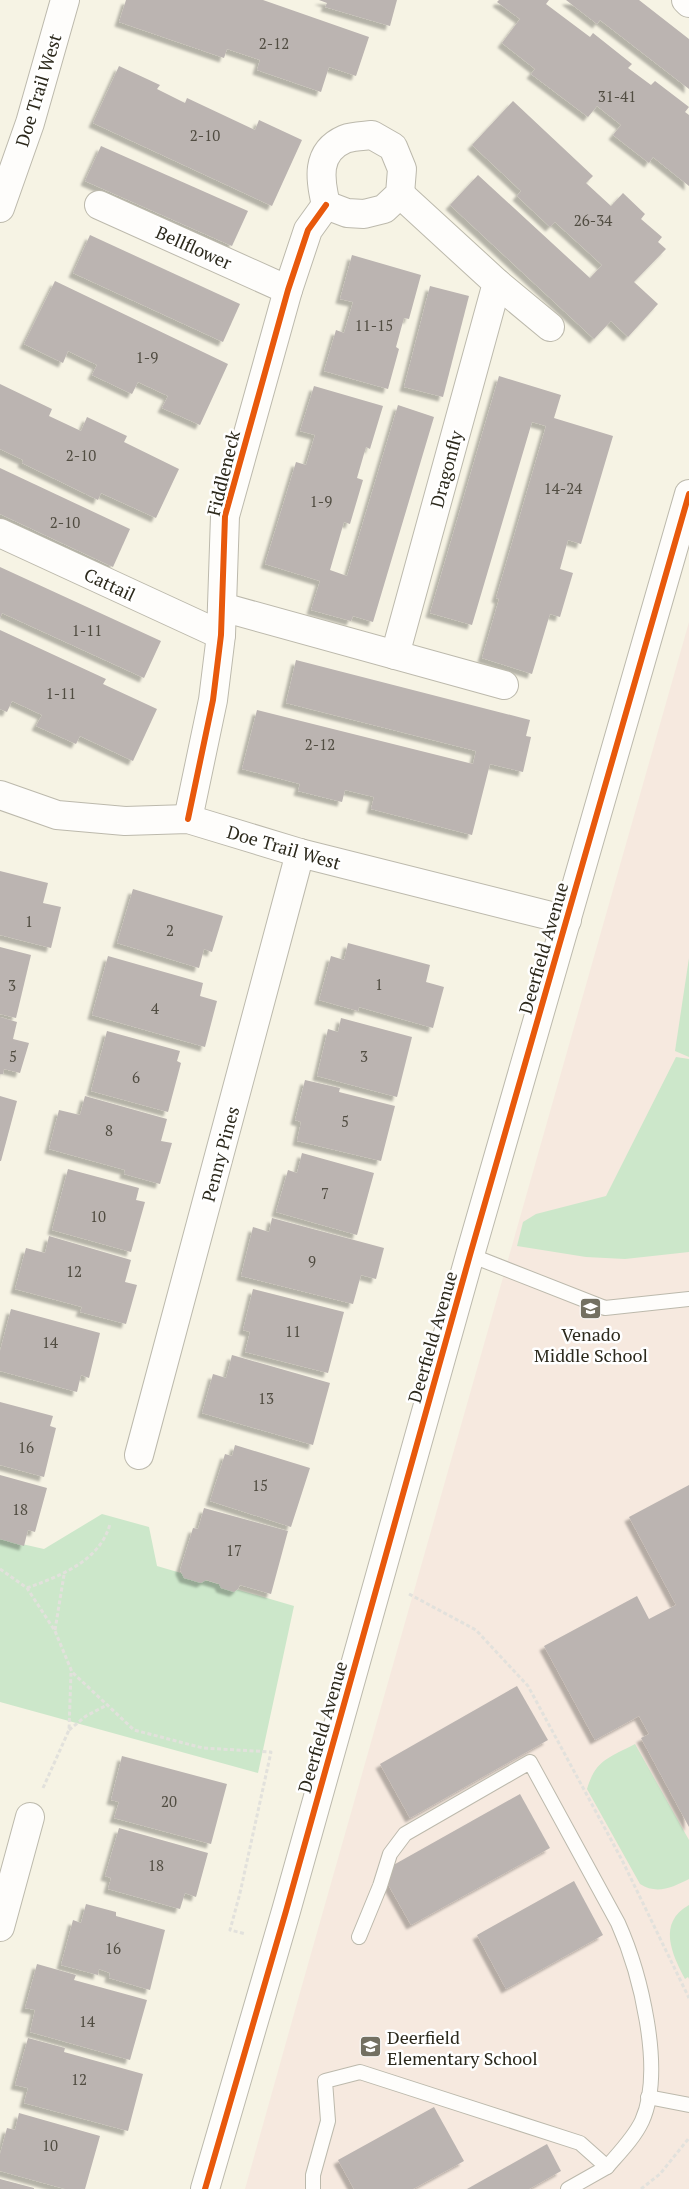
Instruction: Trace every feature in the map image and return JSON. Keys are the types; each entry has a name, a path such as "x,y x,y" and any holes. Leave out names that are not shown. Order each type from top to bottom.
{"street":[{"name":"Doe Trail West","path":"0,208 30,123 65,0"},
{"path":"686,0 689,3"},
{"path":"372,135 393,147 402,169 400,194 384,209 364,214 347,213 326,205 320,180 321,167 328,154 336,145 346,138 372,135"},
{"path":"400,194 497,283 550,327"},
{"name":"Bellflower","path":"99,205 288,290"},
{"name":"Fiddleneck","path":"188,820 213,700 221,635 225,516 288,290 308,230 326,205"},
{"name":"Dragonfly","path":"395,655 497,283"},
{"name":"Deerfield Avenue","path":"205,2189 277,1942 470,1255 689,494"},
{"name":"Cattail","path":"0,533 221,635"},
{"path":"222,606 504,684"},
{"name":"Doe Trail West","path":"0,795 57,815 125,821 188,820 300,853 567,920"},
{"name":"Penny Pines","path":"139,1455 300,853"},
{"path":"0,1927 30,1817"}],"lane":[{"path":"470,1255 604,1308 689,1299"},
{"path":"360,1937 390,1854 405,1834 530,1762 618,1923 629,1947 646,2018 651,2054 648,2097 642,2121 607,2168 568,2189"},
{"path":"313,2189 313,2175 328,2121 325,2081 360,2072 580,2143 607,2168"},
{"path":"648,2097 689,2105"}],"path":[{"path":"27,1588 64,1574 84,1561 107,1537 110,1524"},
{"path":"0,1569 27,1588 54,1631 72,1672 134,1730 203,1748 271,1752 230,1930 277,1942"},
{"path":"54,1631 64,1574"},
{"path":"30,1817 69,1730 72,1672"},
{"path":"69,1730 86,1716 107,1705"},
{"path":"641,2189 660,2174 689,2138"}],"shaded area":[{"name":"Venado Middle School","path":"689,622 689,2189 245,2189 299,1996"}],"green space":[{"path":"689,958 689,1057 675,1051"},
{"path":"676,1057 689,1059 689,1252 625,1259 586,1257 517,1246 523,1222 536,1214 606,1196"},
{"path":"102,1514 149,1527 157,1566 294,1606 258,1773 0,1702 0,1539 44,1549"},
{"path":"635,1744 689,1840 689,1879 665,1889 653,1889 640,1884 587,1789 599,1765 611,1756"},
{"path":"689,1905 689,1979 688,1977 685,1979 672,1949 670,1930 679,1912"}],"building":[{"path":"126,0 263,0 369,37 356,76 329,67 321,92 257,70 260,60 227,49 224,58 119,22"},
{"path":"319,0 397,0 390,26 325,7 327,3"},
{"path":"499,0 549,0 546,4 590,37 593,33 632,64 628,68 651,85 655,81 689,107 685,112 689,115 689,186 653,157 649,163 613,135 621,125 597,106 588,117 531,74 535,69 502,43 520,19 497,2"},
{"path":"566,0 639,0 689,39 689,89 600,20 597,24"},
{"path":"119,66 160,85 157,89 185,103 187,98 255,130 259,120 302,140 272,206 93,123"},
{"path":"513,101 593,176 586,183 611,206 623,193 645,214 641,219 662,237 658,242 666,249 634,282 658,304 628,337 611,321 594,339 450,205 478,175 590,278 602,265 555,222 550,227 517,196 521,191 472,145"},
{"path":"101,146 248,211 232,246 85,181"},
{"path":"90,235 240,304 223,342 73,273"},
{"path":"352,255 421,275 409,319 404,318 396,347 399,349 388,389 324,371 336,330 344,333 353,302 340,299"},
{"path":"55,281 228,364 200,425 162,408 168,396 138,382 132,394 92,375 97,365 68,351 63,363 24,344"},
{"path":"430,286 469,296 443,397 404,387"},
{"path":"499,376 561,395 554,418 613,436 581,544 568,540 560,569 573,573 560,617 550,614 532,674 482,658 499,599 496,598 546,426 532,422 472,625 430,613"},
{"path":"0,384 52,409 49,416 81,431 87,417 127,436 124,442 179,469 156,518 101,493 98,500 22,463 23,460 0,449"},
{"path":"314,386 383,406 370,449 366,447 357,478 363,480 350,524 344,522 330,570 347,576 398,405 434,417 373,622 353,616 351,621 311,610 320,581 265,564 296,462 306,465 315,435 300,431"},
{"path":"0,468 130,529 113,567 0,514"},
{"path":"0,567 161,641 144,678 2,613 0,618"},
{"path":"0,630 106,679 103,684 157,709 133,761 80,736 76,744 36,726 42,715 12,701 7,712 0,709"},
{"path":"296,660 530,720 526,736 531,737 523,772 490,764 472,835 371,809 374,797 345,790 342,802 298,791 300,784 242,769 257,710 473,764 476,751 286,703"},
{"path":"0,871 48,883 43,903 61,907 51,948 0,935"},
{"path":"133,889 223,916 212,952 204,949 199,968 117,943"},
{"path":"348,943 430,965 426,982 444,987 433,1028 359,1007 358,1011 319,1000 331,956 344,960"},
{"path":"0,947 31,955 16,1018 0,1014"},
{"path":"108,956 203,983 200,996 217,1001 205,1047 92,1015"},
{"path":"0,1017 17,1022 13,1039 29,1043 20,1073 4,1069 3,1074 0,1074"},
{"path":"341,1018 412,1037 397,1097 317,1076 328,1029 338,1032"},
{"path":"107,1031 180,1051 177,1061 181,1063 168,1112 91,1091"},
{"path":"305,1080 340,1088 339,1092 395,1106 381,1161 297,1141 301,1122 295,1120"},
{"path":"0,1096 17,1101 1,1161 0,1161"},
{"path":"85,1096 167,1119 161,1141 172,1143 160,1184 124,1174 125,1170 49,1149 59,1110 80,1115"},
{"path":"302,1153 374,1173 357,1235 276,1212 288,1170 297,1173"},
{"path":"68,1169 139,1188 136,1200 145,1202 131,1252 52,1230"},
{"path":"272,1218 384,1248 376,1279 361,1275 353,1304 241,1276 253,1227 269,1232"},
{"path":"49,1236 131,1260 125,1282 137,1285 126,1324 80,1312 82,1307 15,1289 26,1248 45,1253"},
{"path":"253,1289 344,1312 328,1373 245,1352 250,1332 243,1330"},
{"path":"11,1309 100,1333 89,1378 81,1375 77,1392 0,1371 0,1351"},
{"path":"232,1355 330,1383 313,1445 202,1413 213,1374 226,1378"},
{"path":"0,1402 53,1416 50,1426 56,1428 44,1477 0,1465"},
{"path":"235,1445 310,1468 291,1527 210,1501 225,1454 232,1456"},
{"path":"0,1475 47,1488 35,1532 28,1530 24,1546 0,1539"},
{"path":"689,1485 689,1827 641,1738 649,1734 639,1716 595,1740 544,1646 637,1596 649,1619 676,1605 629,1517"},
{"path":"204,1508 288,1531 271,1594 240,1585 234,1592 206,1580 201,1583 184,1578 180,1570 193,1528 198,1529"},
{"path":"517,1686 548,1740 410,1818 380,1764"},
{"path":"122,1756 227,1784 211,1844 114,1818 119,1802 111,1800"},
{"path":"520,1794 550,1848 411,1925 381,1872"},
{"path":"119,1828 208,1853 196,1897 185,1893 180,1909 108,1889 111,1878 105,1876"},
{"path":"574,1881 603,1935 506,1989 477,1935"},
{"path":"86,1904 116,1912 116,1916 165,1930 150,1990 109,1978 110,1973 99,1969 98,1975 61,1965 73,1920 81,1923"},
{"path":"37,1964 76,1975 74,1980 147,2000 130,2060 30,2032 35,2010 25,2008"},
{"path":"28,2038 65,2048 64,2052 143,2074 128,2131 24,2103 28,2088 15,2085"},
{"path":"434,2107 464,2161 413,2189 354,2189 338,2160"},
{"path":"19,2113 100,2136 85,2189 65,2189 0,2171 0,2154 7,2128 15,2130"},
{"path":"547,2144 561,2171 529,2189 467,2189"},
{"path":"0,2179 34,2188 34,2189 0,2189"}],"cycle path":[{"path":"188,819 213,700 221,635 225,516 288,290 308,230 326,205"},
{"path":"205,2189 286,1911 470,1255 689,494"}],"place":[{"name":"Venado Middle School","path":"591,1309"},
{"name":"Deerfield Elementary School","path":"371,2047"}]}
